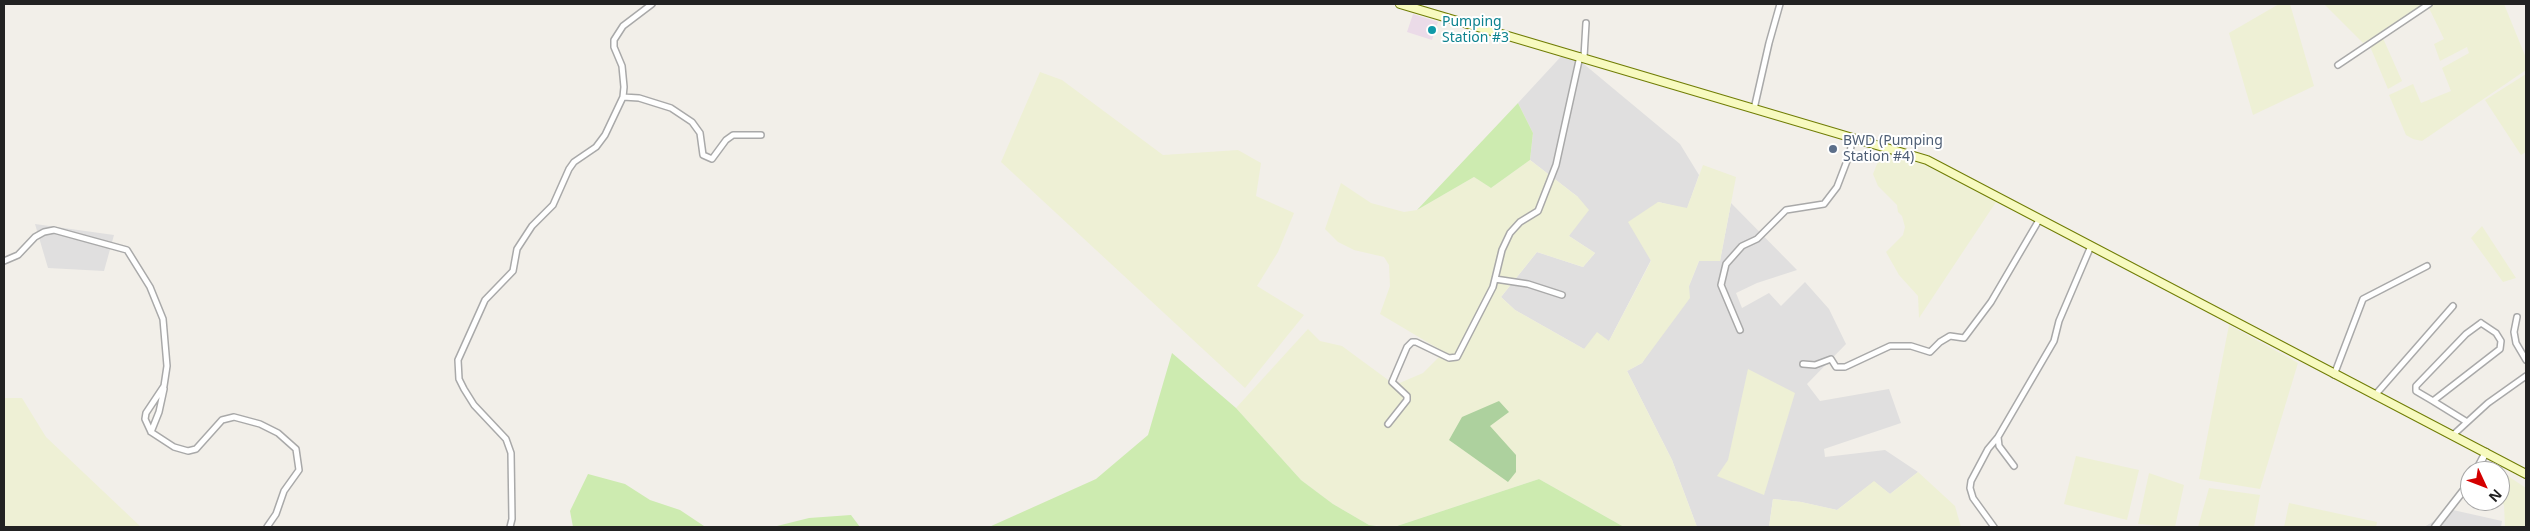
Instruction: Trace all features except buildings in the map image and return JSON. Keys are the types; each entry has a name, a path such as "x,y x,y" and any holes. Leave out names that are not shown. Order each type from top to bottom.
{"main road":[{"path":"1400,4 1927,160 2038,220 2376,394 2526,474"}],"street":[{"path":"510,527 512,519 511,453 506,439 474,406 464,389 459,378 458,360 485,300 513,271 517,249 532,226 553,205 560,192 565,175 574,162 596,147 605,135 622,97 624,74 614,47 614,40 623,26 652,4"},
{"path":"1754,109 1780,4"},
{"path":"2338,65 2429,4"},
{"path":"1388,424 1407,400 1407,396 1392,382 1407,348 1412,342 1416,342 1448,358 1457,357 1496,280 1502,250 1510,233 1520,222 1538,211 1556,165 1582,57 1586,24"},
{"path":"622,97 639,98 671,108 692,122 700,133 703,155 712,159 726,140 733,135 761,134"},
{"path":"1740,330 1721,285 1726,264 1742,246 1757,239 1786,210 1824,204 1836,187 1850,153 1852,138"},
{"path":"1803,364 1815,365 1831,359 1836,366 1845,367 1890,346 1911,346 1930,352 1950,336 1964,338 1991,302 2038,220"},
{"path":"4,261 18,255 35,237 54,230 127,250 150,287 163,318 167,366 159,412 151,432"},
{"path":"1994,527 1973,498 1970,488 1971,481 1988,449 1998,437 2054,341 2059,321 2091,246"},
{"path":"2334,374 2363,299 2427,266"},
{"path":"1496,280 1528,284 1562,295"},
{"path":"2376,394 2453,306"},
{"path":"2517,317 2514,325 2515,338 2526,360"},
{"path":"2432,401 2500,349 2501,341 2490,328 2481,323 2477,325 2416,386 2416,391 2432,401 2467,422"},
{"path":"2453,435 2488,402 2526,376"},
{"path":"164,386 146,413 145,419 151,432 174,447 188,451 196,449 222,420 234,417 260,424 278,433 296,449 299,470 284,491 276,514 267,527"},
{"path":"1998,437 1999,446 2014,466"},
{"path":"2481,461 2486,452"},
{"path":"2435,527 2460,495"}],"shaded area":[{"path":"1413,14 1438,22 1432,40 1407,32"},
{"path":"1567,50 1680,144 1699,175 1687,209 1658,202 1651,260 1609,341 1584,349 1515,310 1501,297 1537,252 1583,267 1595,253 1569,236 1578,197 1530,160 1533,133 1518,103"},
{"path":"1731,203 1797,270 1757,283 1736,293 1742,308 1769,293 1781,306 1805,282 1829,309 1846,344 1807,384 1820,401 1889,389 1901,423 1824,449 1825,457 1885,450 1918,472 1890,494 1874,482 1837,510 1801,502 1773,499 1769,527 1697,527 1672,460 1627,371 1642,363 1689,286 1699,261 1720,261"},
{"path":"35,224 114,235 104,271 48,268"},
{"path":"2453,510 2502,521 2501,527 2424,527"}],"green space":[{"path":"2279,4 2290,4 2314,86 2253,115 2229,33"},
{"path":"2324,4 2427,4 2409,17 2363,43"},
{"path":"2432,4 2504,4 2526,58 2526,70 2422,141 2406,135 2389,95 2413,84 2421,103 2451,91 2442,68 2469,53 2467,47 2440,61 2434,44 2444,39 2428,6"},
{"path":"2382,36 2402,81 2388,89 2369,44"},
{"path":"1040,72 1062,80 1163,155 1238,150 1261,163 1256,196 1294,213 1278,252 1257,286 1304,315 1245,388 1001,162"},
{"path":"2526,74 2526,152 2521,155 2485,100"},
{"path":"1518,103 1533,133 1530,160 1491,188 1474,177 1417,210"},
{"path":"1894,153 1933,165 1998,199 1919,318 1918,296 1899,275 1886,252 1903,235 1905,227 1902,216 1898,212 1897,205 1878,186 1873,174 1881,154"},
{"path":"1530,160 1578,197 1589,210 1569,236 1595,253 1583,267 1537,252 1501,297 1515,310 1584,349 1597,332 1609,341 1651,261 1628,222 1658,202 1687,208 1703,165 1736,177 1720,261 1699,261 1689,286 1690,298 1642,363 1627,371 1672,460 1697,527 1624,527 1539,479 1394,527 1369,525 1333,504 1301,480 1236,408 1308,329 1320,341 1342,346 1395,385 1423,373 1444,352 1380,314 1390,286 1389,265 1384,257 1354,250 1338,242 1325,229 1341,183 1371,203 1404,212 1417,210 1474,177 1491,188"},
{"path":"2482,226 2516,278 2503,282 2471,238"},
{"path":"2229,325 2298,363 2260,489 2199,479"},
{"path":"1172,353 1236,408 1301,480 1333,504 1369,525 1384,527 989,527 1096,479 1148,435"},
{"path":"1748,369 1795,393 1764,495 1717,476 1728,460"},
{"path":"4,398 22,398 46,437 141,527 4,527"},
{"path":"1499,401 1509,412 1490,426 1516,455 1516,472 1508,482 1449,440 1462,417"},
{"path":"2076,456 2139,470 2127,520 2064,504"},
{"path":"1918,472 1955,506 1961,527 1769,527 1773,499 1801,502 1837,510 1874,481 1890,494"},
{"path":"2149,473 2184,485 2175,527 2138,524"},
{"path":"588,474 625,484 650,500 680,510 704,526 714,527 573,527 570,511"},
{"path":"2510,477 2526,488 2526,527 2505,527 2504,511 2510,511"},
{"path":"1539,479 1624,527 1394,527"},
{"path":"2209,488 2260,495 2254,527 2198,527"},
{"path":"2289,503 2377,522 2376,527 2284,527"},
{"path":"851,515 860,527 773,527 809,518"}],"place":[{"name":"Pumping Station #3","path":"1432,30"},
{"name":"BWD (Pumping Station #4)","path":"1833,149"}]}
